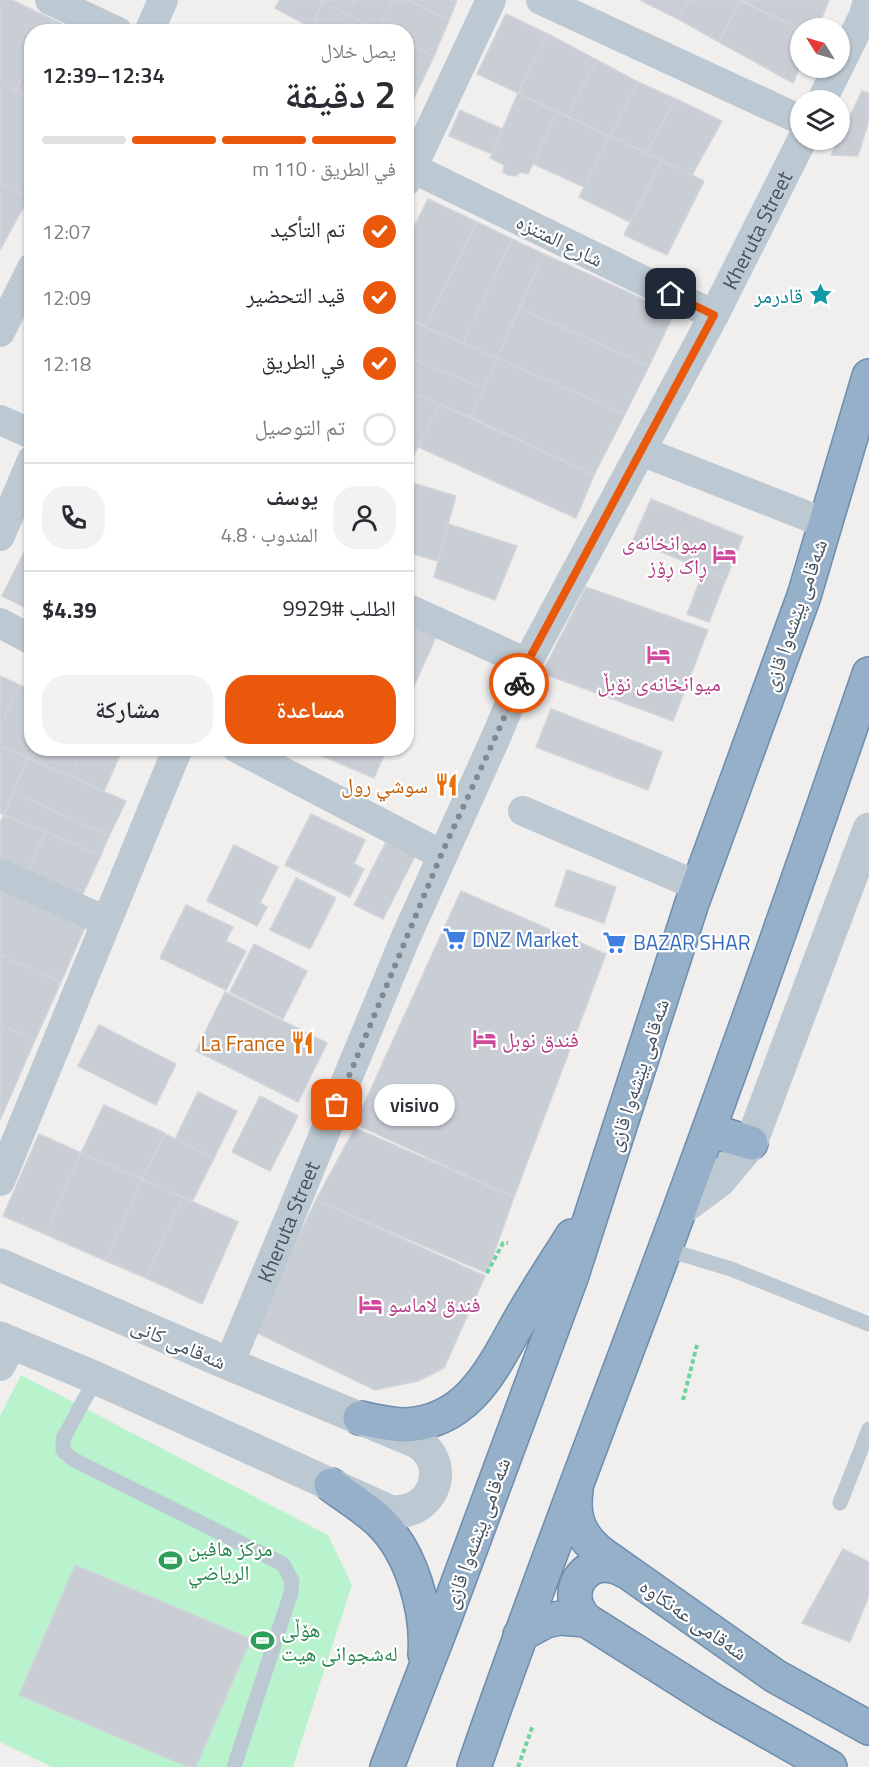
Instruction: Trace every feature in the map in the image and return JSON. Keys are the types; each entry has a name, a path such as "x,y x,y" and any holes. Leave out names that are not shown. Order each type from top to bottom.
{"highway":[{"name":"شەقامی پێشەوا قازی","path":"387,1767 571,1278 698,886 804,596 869,376"},
{"path":"474,1767 520,1635 709,1130 791,902 869,674"},
{"path":"709,1130 751,1143"},
{"path":"360,1418 407,1425 421,1422 445,1414 476,1392 491,1372 525,1311 598,1194"},
{"name":"شەقامی عەنکاوە","path":"582,1471 574,1506 578,1525 587,1541 625,1571 775,1676 869,1728"},
{"path":"331,1485 380,1522 396,1542 408,1564 423,1613 426,1641 424,1670"},
{"path":"625,1571 617,1566 606,1564 586,1571 574,1590 574,1601 578,1612 586,1620 714,1701 830,1767"},
{"path":"520,1635 532,1627 553,1619 586,1620"}],"street":[{"path":"50,0 101,24"},
{"path":"152,24 163,0"},
{"path":"414,161 491,0"},
{"path":"541,0 790,115"},
{"path":"850,44 864,15 868,0"},
{"name":"Kheruta Street","path":"229,1364 441,855 527,663 714,315 797,150"},
{"name":"شارع المتنزه","path":"414,173 714,315"},
{"path":"0,332 24,284"},
{"path":"0,420 24,430"},
{"path":"641,451 825,523"},
{"path":"0,536 24,479"},
{"path":"414,612 527,663"},
{"path":"0,623 24,636"},
{"path":"0,1180 175,756"},
{"path":"252,756 441,855"},
{"path":"523,811 698,886"},
{"path":"680,1210 719,1181 751,1143 869,830"},
{"path":"0,874 106,921"},
{"name":"شەقامی کانی","path":"0,1265 422,1445 430,1455 435,1467 434,1486 428,1497 419,1506 407,1511 389,1511 331,1485"},
{"path":"4,1349 96,1378 331,1485"}],"lane":[{"path":"665,1248 731,1269 869,1324"},
{"path":"96,1378 63,1439 63,1451 74,1460 283,1564 292,1581 291,1593 234,1767"},
{"path":"840,1503 869,1429"}],"path":[{"path":"487,1273 503,1243 508,1244"},
{"path":"683,1400 697,1345"},
{"path":"518,1767 533,1725"}],"green space":[{"name":"مركز هافين الرياضي","path":"21,1375 328,1535 352,1585 293,1767 52,1767 0,1742 0,1416"}],"building":[{"path":"0,0 12,0 54,20 52,24 24,24 24,74 15,90 0,83"},
{"path":"280,0 323,0 314,24 305,24 275,8"},
{"path":"323,0 355,0 348,15 322,2"},
{"path":"355,0 392,0 382,24 367,24 348,15"},
{"path":"392,0 407,0 449,20 434,56 414,47 414,24 382,24"},
{"path":"407,0 457,0 449,20"},
{"path":"640,0 688,0 678,19"},
{"path":"688,0 741,0 719,42 678,19"},
{"path":"741,0 829,0 822,18 790,18 790,24"},
{"path":"740,1 790,24 790,78 795,78 793,83 719,42"},
{"path":"322,2 367,24 313,24"},
{"path":"506,14 548,34 518,93 477,74"},
{"path":"548,34 597,60 567,116 518,93"},
{"path":"414,47 434,56 414,98"},
{"path":"597,60 638,82 610,136 567,116"},
{"path":"24,74 24,95 15,90"},
{"path":"638,82 676,99 646,153 610,136"},
{"path":"0,83 24,95 24,195 0,183"},
{"path":"862,91 869,93 869,120 858,156 831,155 833,150 850,150 850,116"},
{"path":"518,93 557,112 528,174 520,172 516,176 503,172 504,165 490,158"},
{"path":"676,99 722,121 692,175 646,153"},
{"path":"460,110 502,129 492,154 449,136"},
{"path":"557,112 610,136 584,187 533,164"},
{"path":"610,136 662,160 630,222 579,197"},
{"path":"662,160 704,181 667,255 624,235"},
{"path":"0,183 24,195 24,206 0,250"},
{"path":"428,199 477,222 425,327 414,322 414,227"},
{"path":"477,222 512,239 463,343 425,327"},
{"path":"512,239 544,254 497,358 463,343"},
{"path":"544,254 674,313 649,366 519,308"},
{"path":"519,308 649,366 625,414 497,358"},
{"path":"414,322 497,358 484,388 414,359"},
{"path":"497,358 625,414 594,475 471,417"},
{"path":"414,359 484,388 471,417 414,394"},
{"path":"414,394 439,404 414,455"},
{"path":"439,404 594,475 576,518 418,447"},
{"path":"414,483 456,496 438,561 414,554"},
{"path":"651,499 743,537 726,579 633,540"},
{"path":"448,524 517,546 495,600 434,577"},
{"path":"24,552 24,607 2,596"},
{"path":"704,570 726,579 709,622 687,614"},
{"path":"586,587 708,630 673,721 542,673"},
{"path":"414,627 436,637 414,686"},
{"path":"0,676 20,685 0,727"},
{"path":"20,685 24,687 24,756 33,756 31,760 0,746 0,727"},
{"path":"551,709 662,752 648,790 536,747"},
{"path":"0,746 28,758 4,815 0,813"},
{"path":"33,756 79,756 70,776 31,760"},
{"path":"79,756 119,756 104,791 70,776"},
{"path":"322,756 384,756 374,778"},
{"path":"28,758 126,801 109,836 13,792"},
{"path":"13,792 109,836 101,855 4,815"},
{"path":"311,814 365,840 354,864 364,869 350,897 285,865"},
{"path":"4,815 45,832 28,873 0,861 0,823"},
{"path":"45,832 101,855 81,898 28,873"},
{"path":"386,842 415,856 383,919 354,905"},
{"path":"234,845 278,867 260,903 267,907 257,926 207,901"},
{"path":"567,870 616,887 604,923 555,906"},
{"path":"296,878 336,898 310,949 270,930"},
{"path":"0,887 86,925 61,982 0,955"},
{"name":"فندق نوبل","path":"461,891 606,954 514,1197 355,1124"},
{"path":"186,905 233,927 226,941 246,951 226,990 160,958"},
{"path":"254,944 307,971 283,1019 230,992"},
{"path":"0,955 61,982 35,1040 0,1025"},
{"path":"225,992 327,1043 298,1102 196,1051"},
{"path":"0,1025 35,1040 0,1120"},
{"path":"99,1025 176,1064 156,1105 78,1066"},
{"path":"198,1092 237,1111 214,1158 175,1139"},
{"path":"260,1096 298,1116 270,1171 232,1152"},
{"path":"104,1105 165,1133 142,1179 81,1153"},
{"path":"355,1128 514,1197 487,1273 316,1200"},
{"path":"39,1134 81,1153 45,1234 3,1216"},
{"path":"165,1134 214,1158 192,1202 142,1179"},
{"path":"81,1153 142,1179 106,1261 45,1234"},
{"path":"142,1179 182,1197 146,1278 106,1261"},
{"path":"182,1197 238,1222 202,1304 146,1278"},
{"name":"فندق لاماسو","path":"316,1200 485,1276 444,1368 418,1381 375,1390 253,1331"},
{"path":"843,1549 869,1562 869,1596 850,1642 802,1623"},
{"path":"75,1565 251,1639 196,1767 188,1767 19,1695"}],"way so far":[{"path":"337,1105 441,855 519,683"}],"place":[{"name":"قادرمر","path":"821,295"},
{"name":"میوانخانەی ڕاک ڕۆز","path":"725,554"},
{"name":"میوانخانەی نۆبڵ","path":"659,655"},
{"name":"سوشي رول","path":"446,785"},
{"name":"DNZ Market","path":"454,939"},
{"name":"BAZAR SHAR","path":"615,942"},
{"name":"فندق نوبل","path":"484,1039"},
{"name":"La France","path":"303,1043"},
{"name":"visivo","path":"337,1105"},
{"name":"فندق لاماسو","path":"370,1304"},
{"name":"مركز هافين الرياضي","path":"170,1560"},
{"name":"ھۆڵی لەشجوانی ھیت","path":"263,1641"}],"route":[{"path":"519,683 527,663 714,315 671,294"}]}
